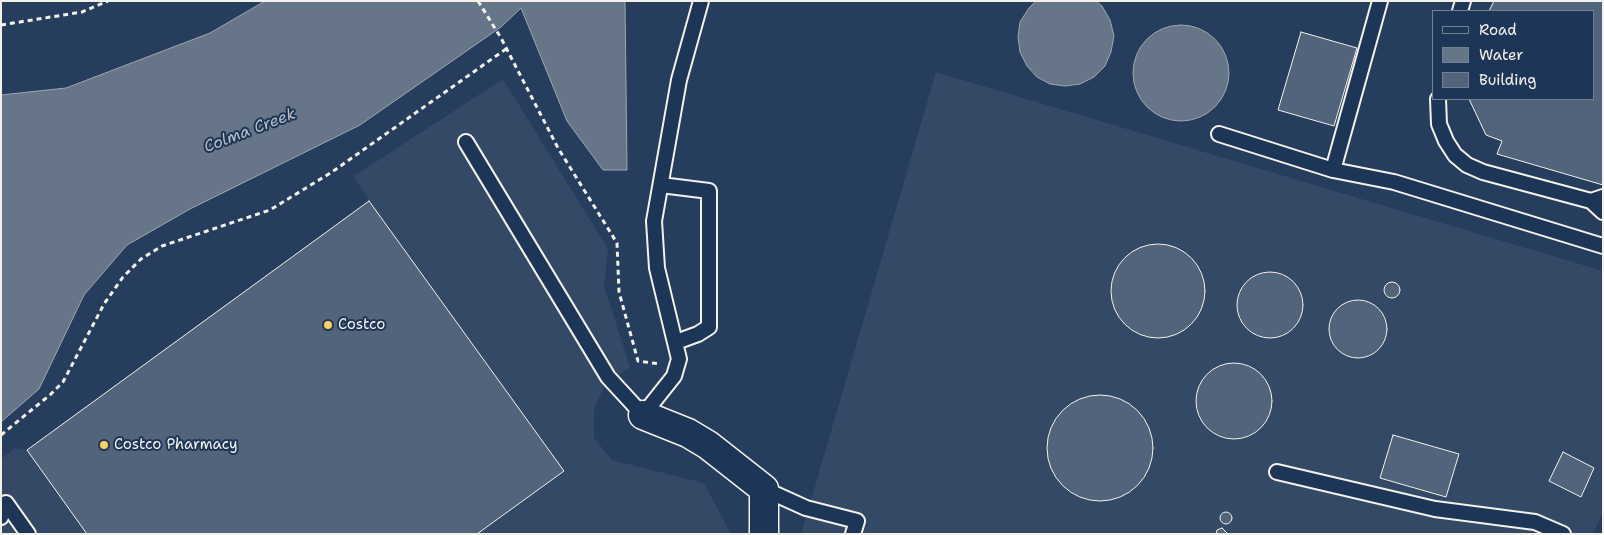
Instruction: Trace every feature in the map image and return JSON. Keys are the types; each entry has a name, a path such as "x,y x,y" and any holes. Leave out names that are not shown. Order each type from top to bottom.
{"street":[{"path":"643,416 688,433 708,445 764,489 764,534"}],"lane":[{"path":"466,142 608,377 643,416 674,376 679,359 658,268 654,221 679,80 701,1"},
{"path":"1333,170 1380,1"},
{"path":"1438,100 1439,124 1446,141 1455,155 1467,165 1483,172 1597,199 1603,212"},
{"path":"1219,134 1333,170 1394,182 1603,246"},
{"path":"661,186 709,191 709,327 698,334 676,342"},
{"path":"1278,472 1435,509 1536,522 1563,534"},
{"path":"764,489 806,508 857,521 853,534"},
{"path":"1,517 6,503 28,534"}],"path":[{"path":"1,25 82,12 108,1"},
{"path":"478,1 501,38 558,148 617,243 619,292 638,362 664,364"},
{"path":"1,435 63,382 104,304 123,277 142,259 162,246 270,210 332,172 506,48"}],"shaded area":[{"path":"936,72 1603,271 1603,512 1593,534 801,534"},
{"path":"503,79 608,249 604,286 630,367 605,385 594,409 594,438 612,460 704,483 731,534 1,534 1,459 15,448 27,450 369,201 354,176"}],"water":[{"name":"Colma Creek","path":"265,1 625,1 627,170 603,170 567,121 521,8 501,27 360,125 190,209 127,245 84,295 39,389 1,422 1,95 66,88 210,33"},
{"path":"1036,1 1096,1 1102,6 1110,20 1114,36 1111,52 1105,66 1094,77 1080,84 1065,86 1050,84 1037,77 1027,66 1020,52 1018,37 1020,22"},
{"path":"1181,25 1199,29 1215,39 1225,55 1229,73 1225,91 1215,107 1199,117 1181,121 1163,117 1147,107 1137,91 1133,73 1137,55 1147,39 1163,29"}],"building":[{"path":"1494,1 1603,1 1603,185 1497,154 1502,141 1486,135 1469,100 1594,100 1594,10 1490,10"},
{"path":"1301,32 1357,48 1334,126 1278,110"},
{"name":"Costco","path":"369,201 564,471 477,534 87,534 27,450"},
{"path":"1149,244 1167,244 1192,257 1202,273 1205,291 1202,309 1192,325 1167,338 1149,338 1124,325 1111,300 1111,282 1124,257"},
{"path":"1270,272 1283,275 1293,282 1300,292 1303,305 1300,318 1293,328 1283,335 1270,338 1257,335 1247,328 1240,318 1237,305 1240,292 1247,282 1257,275"},
{"path":"1389,282 1395,282 1400,287 1398,296 1389,298 1384,293 1384,287"},
{"path":"1358,300 1369,302 1382,313 1387,329 1385,340 1374,353 1358,358 1347,356 1334,345 1329,329 1331,318 1342,305"},
{"path":"1234,363 1249,366 1261,374 1269,386 1272,401 1269,416 1261,428 1249,436 1234,439 1219,436 1207,428 1199,416 1196,401 1199,386 1207,374 1219,366"},
{"path":"1100,395 1120,399 1138,410 1149,428 1153,448 1149,468 1138,486 1120,497 1100,501 1080,497 1062,486 1051,468 1047,448 1051,428 1062,410 1080,399"},
{"path":"1393,435 1459,454 1446,497 1380,478"},
{"path":"1563,452 1594,468 1581,497 1549,481"},
{"path":"1224,512 1228,512 1232,518 1228,524 1224,524 1220,520 1220,516"},
{"path":"1222,528 1228,534 1216,534 1217,530"}],"place":[{"name":"Costco","path":"328,325"},
{"name":"Costco Pharmacy","path":"104,445"}]}
